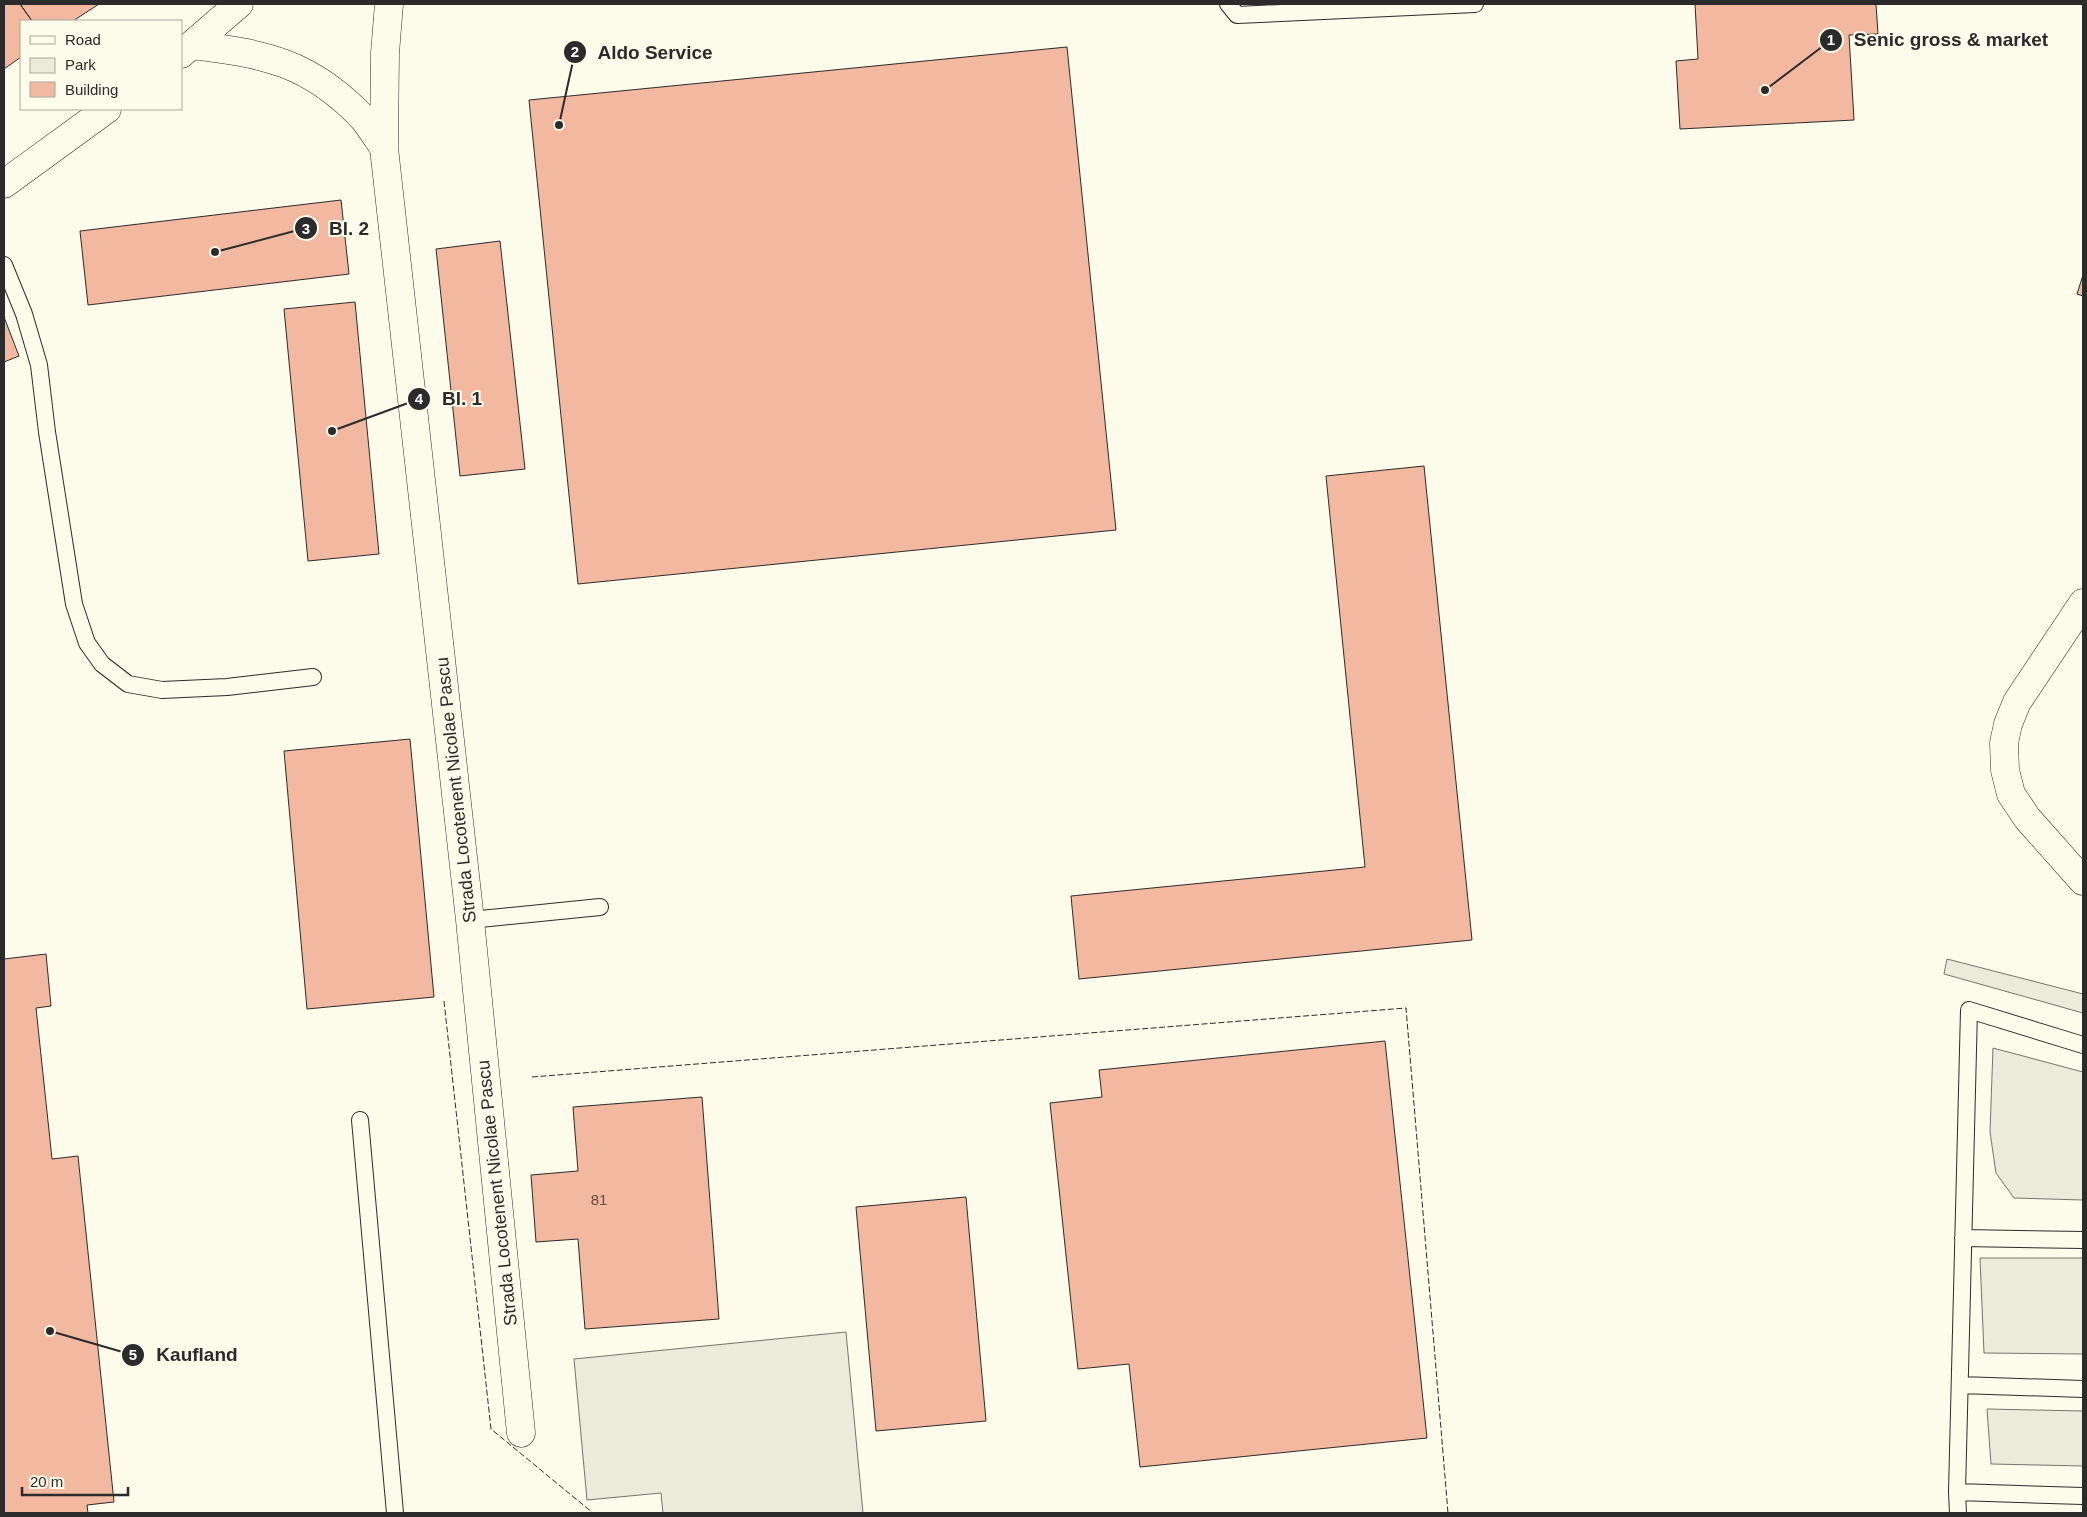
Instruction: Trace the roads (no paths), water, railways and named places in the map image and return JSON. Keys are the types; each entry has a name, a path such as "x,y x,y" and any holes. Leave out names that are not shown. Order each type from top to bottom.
{"street":[{"path":"187,50 239,4"},
{"name":"Strada Locotenent Nicolae Pascu","path":"389,4 385,53 384,148 470,920 521,1433"},
{"name":"Strada Locotenent Nicolae Pascu","path":"187,50 246,52 286,63 323,82 363,118 384,148"},
{"path":"4,184 106,110"},
{"path":"2083,603 2017,702 2008,724 2004,752 2005,770 2012,794 2027,818 2083,881"}],"lane":[{"path":"1228,4 1237,15 1475,4"},
{"path":"4,265 24,314 39,365 47,432 74,604 87,643 102,664 128,684 162,690 227,687 313,677"},
{"path":"470,920 600,907"},
{"path":"1958,1513 1969,1010 2083,1045"},
{"path":"360,1120 395,1513"},
{"path":"1963,1238 2083,1240"},
{"path":"1960,1385 2083,1389"},
{"path":"1957,1492 2083,1496"}],"place":[{"name":"Senic gross & market","path":"1765,90"},
{"name":"Aldo Service","path":"559,125"},
{"name":"Bl. 2","path":"215,252"},
{"name":"Bl. 1","path":"332,431"},
{"name":"Kaufland","path":"50,1331"}]}
